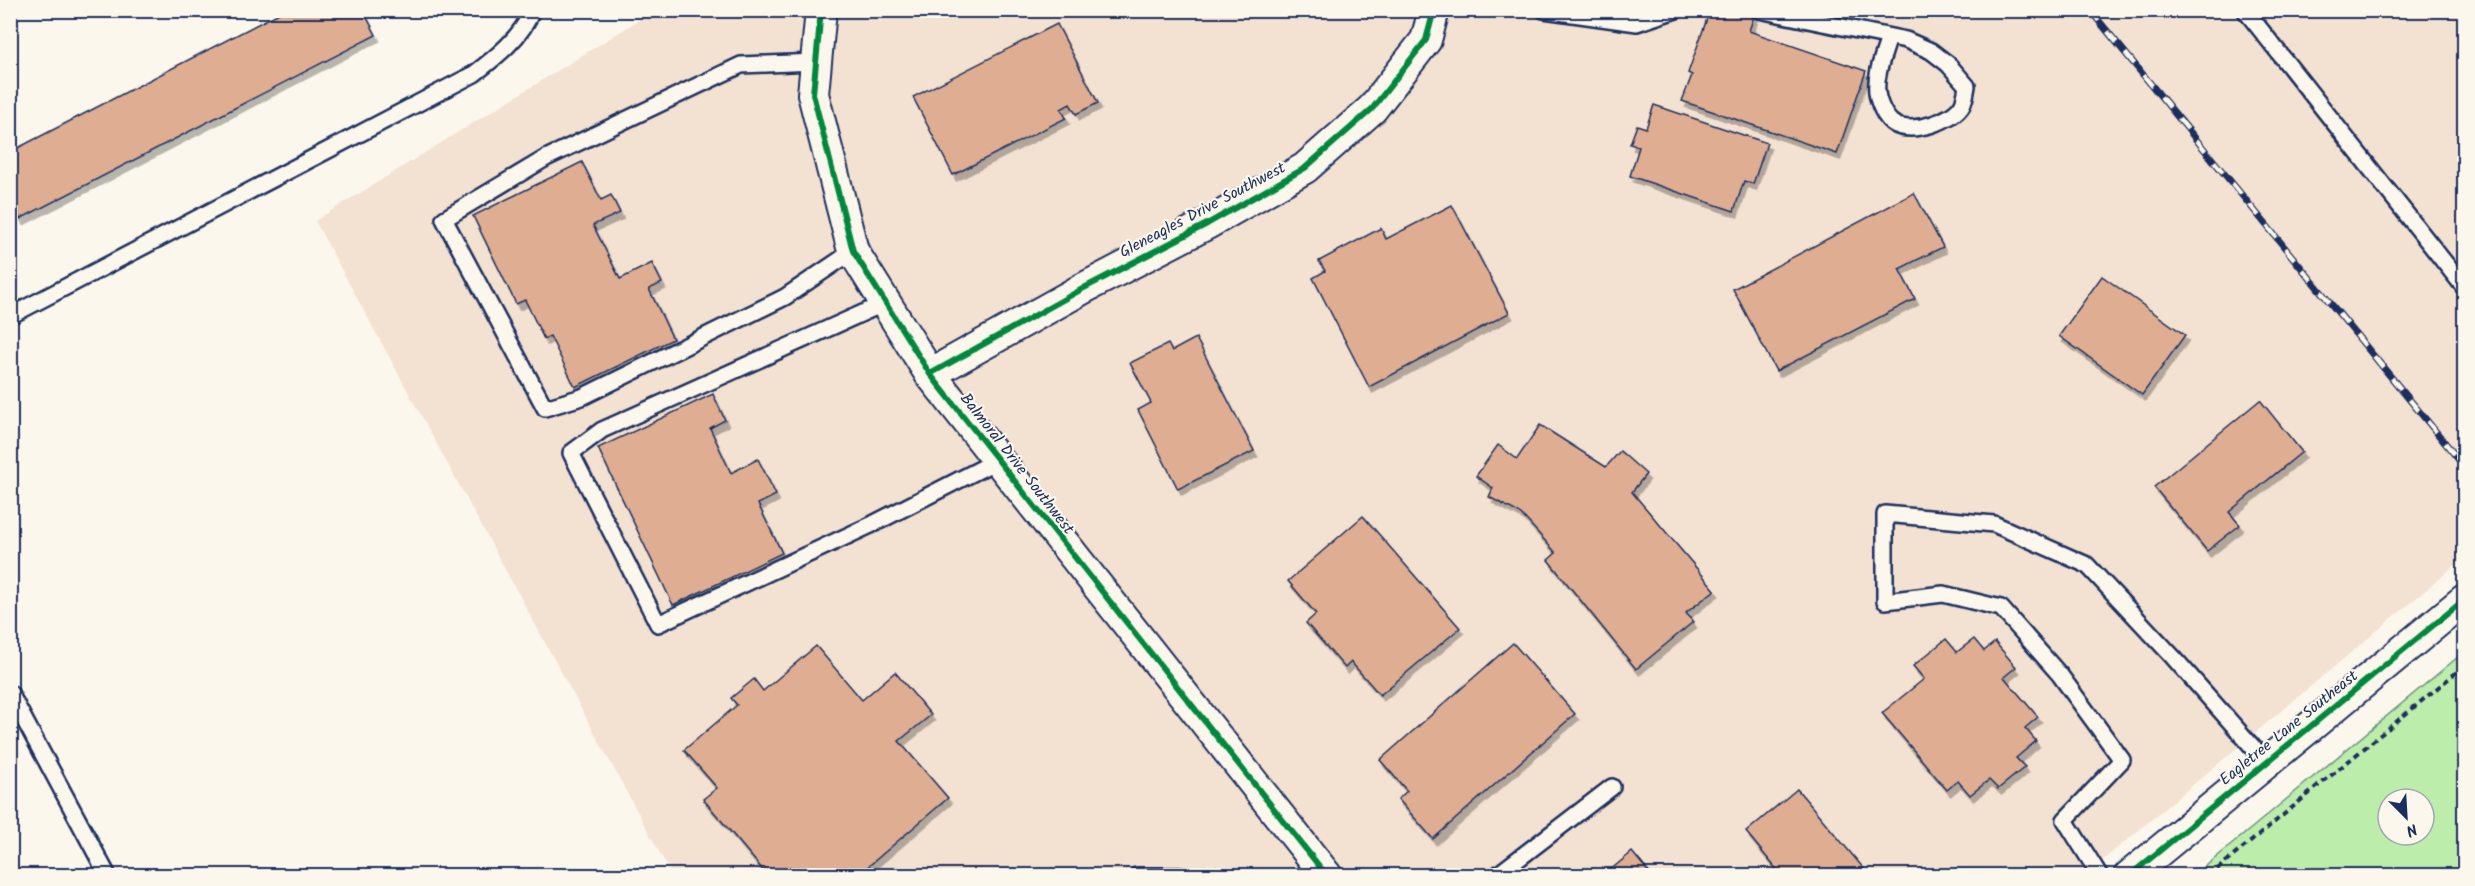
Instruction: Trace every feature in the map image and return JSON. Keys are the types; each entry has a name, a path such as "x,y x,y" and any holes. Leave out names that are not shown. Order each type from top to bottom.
{"street":[{"name":"Balmoral Drive Southwest","path":"821,10 813,94 853,251 930,374 1327,876"},
{"name":"Gleneagles Drive Southwest","path":"930,374 1084,288 1207,224 1305,168 1372,110 1426,40 1434,10"},
{"name":"Eagletree Lane Southeast","path":"2128,876 2464,600"}],"lane":[{"path":"10,316 474,74 511,42 529,18 532,10"},
{"path":"1544,10 1637,23 1676,10"},
{"path":"1760,10 1906,40 1931,51 1948,64 1967,87 1962,106 1942,120 1919,128 1894,124 1887,116 1877,94 1876,81 1889,37"},
{"path":"2245,10 2464,287"},
{"path":"816,62 741,65 546,158 444,219 546,408 582,397 785,297 853,251"},
{"path":"885,303 602,430 571,453 658,624 873,524 998,460"},
{"path":"2100,876 2065,820 2122,760 2060,675 2001,608 1944,594 1885,601 1885,514 1994,524 2087,565 2266,762"},
{"path":"13,704 108,876"},
{"path":"1496,876 1612,787"},
{"path":"1137,876 1180,876"}],"path":[{"path":"2209,876 2464,666"}],"shaded area":[{"path":"646,11 2464,11 2464,558 2085,875 672,875 315,221 649,14"}],"green space":[{"path":"2464,652 2464,875 2195,875"}],"building":[{"path":"285,10 363,10 376,35 20,219 10,200 10,152"},
{"path":"1710,10 1756,10 1749,31 1866,71 1837,154 1682,101 1692,75 1688,73"},
{"path":"1057,24 1098,103 1076,114 1070,104 1061,109 1066,118 953,175 913,97"},
{"path":"1654,105 1767,143 1753,184 1744,181 1734,211 1630,176 1639,147 1630,144 1637,125 1646,128"},
{"path":"582,162 601,200 611,195 620,213 593,225 620,279 652,263 662,283 649,289 673,339 575,387 550,336 544,339 525,300 516,304 473,216"},
{"path":"1914,193 1943,247 1899,269 1915,299 1776,371 1733,289"},
{"path":"1452,205 1509,313 1369,387 1313,278 1325,271 1319,261 1381,228 1386,239"},
{"path":"2102,276 2185,335 2142,395 2059,336"},
{"path":"1196,338 1254,451 1178,489 1138,410 1151,403 1130,363 1168,344 1172,351"},
{"path":"713,394 725,420 710,428 731,473 758,459 776,495 758,504 782,553 673,605 598,448"},
{"path":"2260,400 2302,452 2229,512 2240,525 2207,551 2154,487"},
{"path":"1540,425 1606,467 1620,451 1646,474 1632,492 1715,590 1686,613 1693,622 1636,669 1548,560 1556,553 1521,514 1489,497 1493,488 1476,476 1498,445 1517,459"},
{"path":"1363,516 1460,628 1380,695 1351,662 1345,668 1306,623 1316,614 1288,581"},
{"path":"1946,639 1957,652 1974,639 1984,651 1995,642 2016,667 2004,677 2038,717 2025,728 2036,741 2016,758 2025,767 1998,789 1989,780 1970,795 1958,781 1947,790 1882,713 1924,679 1913,666"},
{"path":"1513,643 1575,714 1433,839 1398,799 1407,791 1380,760"},
{"path":"816,646 862,700 895,672 931,715 899,741 948,798 857,876 768,876 703,799 717,788 684,750 737,705 731,698 754,679 763,691"},
{"path":"1797,789 1870,876 1782,876 1746,832"},
{"path":"1632,852 1652,876 1603,876"}],"railway":[{"path":"2090,10 2464,466"}],"cycle path":[{"path":"821,10 813,94 853,251 930,374 1327,876"},
{"path":"930,374 1084,288 1207,224 1305,168 1372,109 1426,40 1434,10"},
{"path":"2129,876 2464,600"}]}
